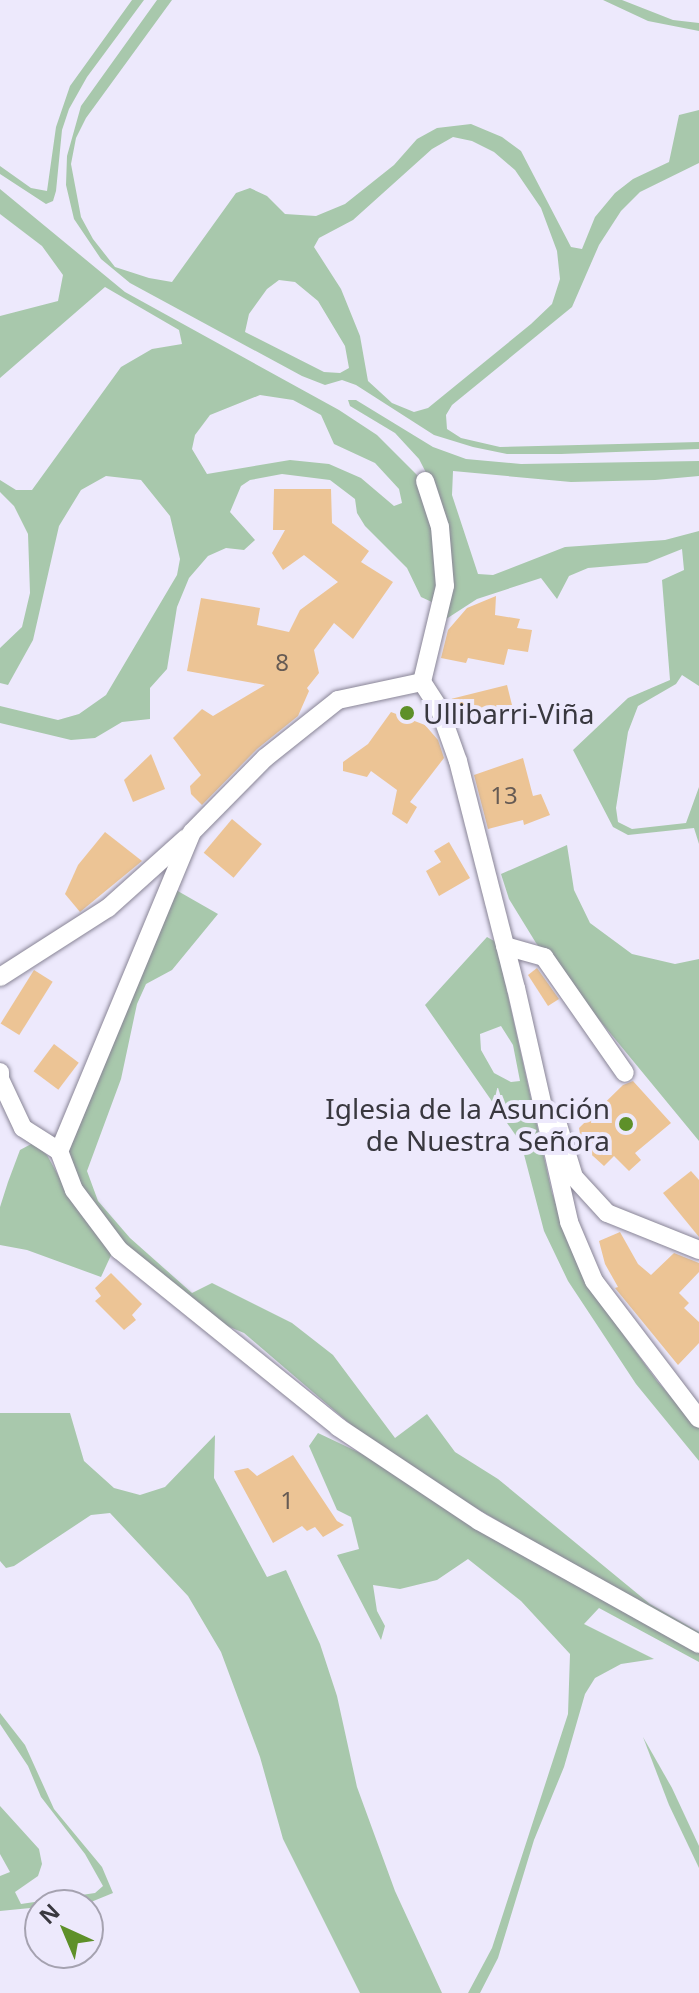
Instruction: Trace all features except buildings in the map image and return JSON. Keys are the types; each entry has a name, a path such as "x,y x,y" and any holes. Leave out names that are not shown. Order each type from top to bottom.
{"street":[{"path":"425,481 440,527 445,586 422,682 439,708 458,761 574,1234 594,1281 699,1419"},
{"path":"0,977 108,908 192,832 265,758 338,700 422,682"},
{"path":"59,1151 192,832"},
{"path":"505,946 544,957 625,1073"},
{"path":"516,988 574,1177 607,1213 699,1250"},
{"path":"0,1072 23,1128 59,1151 74,1190 119,1250 199,1318 338,1427 479,1521 699,1644"}],"green space":[{"path":"132,0 144,0 87,77 69,109 62,130 56,191 53,201 46,204 0,174 0,166 31,188 47,191 56,127 70,86"},
{"path":"157,0 172,0 86,118 76,138 71,164 81,217 93,239 115,267 172,282 236,193 250,188 267,196 285,214 316,216 345,204 394,165 417,139 437,128 471,124 502,137 521,151 571,247 582,249 595,217 615,193 633,179 669,162 679,115 699,110 699,163 640,192 621,211 599,245 572,307 452,405 446,415 447,429 461,438 500,447 699,442 699,449 507,454 473,447 434,435 356,385 342,380 325,385 302,376 130,283 101,259 74,219 66,185 67,156 81,106","holes":["453,137 472,141 494,152 515,170 541,208 557,251 560,279 552,304 531,324 428,408 414,412 392,403 368,381 360,336 341,289 314,247 319,238 353,220 432,149","279,280 295,282 318,301 345,346 349,368 340,373 324,372 245,332 249,314 267,289"]},
{"path":"603,0 622,0 673,20 699,23 699,31 648,21"},
{"path":"0,189 125,292 339,410 377,435 417,475 427,498 439,571 434,603 421,597 407,568 365,526 357,513 355,499 330,480 282,474 250,480 241,486 230,512 255,540 244,550 226,548 208,556 189,578 177,607 167,669 150,688 150,719 122,722 95,738 71,740 0,723 0,706 58,720 79,714 106,695 177,575 180,559 170,516 141,480 106,476 81,490 59,526 33,640 8,685 0,683 0,648 22,627 30,593 28,534 14,506 0,492 0,480 16,490 32,490 121,367 152,349 182,344 179,330 105,287 0,378 0,316 58,301 63,275 42,246 0,214","holes":["260,395 293,400 321,415 334,444 375,463 399,489 402,503 394,506 361,478 329,464 290,460 207,474 192,449 195,435 210,415"]},
{"path":"348,400 356,400 433,447 466,459 521,464 699,461 699,476 655,480 571,482 453,471 452,495 478,574 493,575 565,547 665,540 699,531 699,686 682,675 676,684 638,706 628,732 616,808 618,822 632,829 686,823 699,787 699,844 694,828 628,835 613,827 573,750 628,698 670,680 662,580 684,570 682,549 647,563 588,568 569,576 557,599 541,578 477,599 440,623 437,494 419,459 395,433 350,406"},
{"path":"567,845 574,890 590,923 632,954 675,964 699,959 699,1141 536,943 509,899 501,874"},
{"path":"176,890 218,914 172,970 146,984 137,1004 121,1079 87,1171 98,1201 130,1238 192,1293 212,1283 292,1323 333,1355 395,1438 427,1414 455,1452 498,1479 650,1604 699,1632 699,1639 408,1468 370,1441 244,1333 220,1323 126,1245 76,1181 69,1151"},
{"path":"487,937 496,942 552,1193 573,1251 615,1323 657,1381 699,1428 699,1461 636,1384 568,1281 544,1231 521,1143 425,1005","holes":["501,1026 513,1045 520,1081 511,1082 494,1073 481,1050 480,1034"]},
{"path":"33,1143 47,1155 74,1204 113,1251 101,1277 27,1250 0,1245 0,1207 8,1182 20,1150"},
{"path":"0,1413 70,1413 84,1461 114,1488 140,1495 165,1487 215,1435 214,1478 267,1577 286,1570 320,1644 337,1696 357,1787 395,1891 442,1993 360,1993 283,1839 260,1757 221,1652 188,1596 110,1513 91,1515 14,1566 6,1568 0,1561"},
{"path":"318,1433 377,1461 699,1652 699,1662 599,1608 584,1624 654,1659 621,1664 595,1678 585,1694 564,1767 534,1840 498,1958 480,1993 468,1993 492,1948 568,1714 570,1654 521,1601 468,1559 437,1580 400,1589 373,1585 377,1611 385,1626 381,1640 337,1555 359,1549 351,1517 337,1510 309,1446"},
{"path":"0,1713 25,1745 54,1809 102,1867 113,1893 104,1897 104,1889 100,1889 103,1886 85,1854 41,1797 28,1766 0,1724"},
{"path":"643,1737 672,1788 699,1846 699,1868 669,1805"},
{"path":"0,1806 39,1849 42,1864 38,1876 15,1892 21,1904 24,1904 24,1909 0,1911 0,1876 10,1872 0,1854"}],"place":[{"name":"Ullibarri-Viña","path":"407,713"},
{"name":"Iglesia de la Asunción de Nuestra Señora","path":"626,1124"}]}
